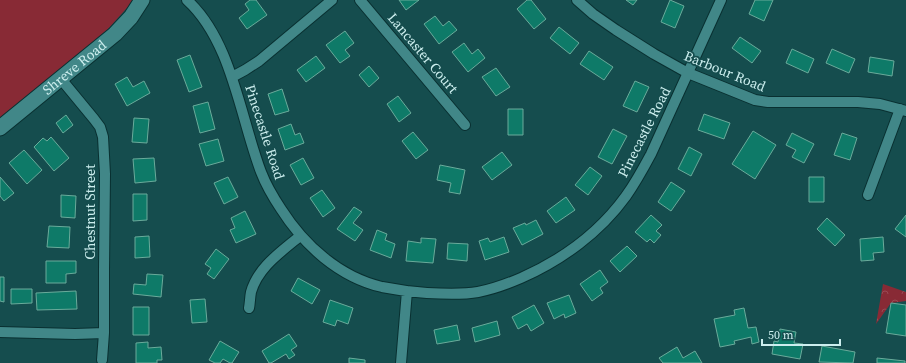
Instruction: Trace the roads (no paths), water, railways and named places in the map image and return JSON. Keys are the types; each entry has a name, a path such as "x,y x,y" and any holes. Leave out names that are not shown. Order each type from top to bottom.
{"main road":[{"name":"Shreve Road","path":"0,128 115,34 131,17 142,0"}],"street":[{"name":"Pinecastle Road","path":"187,0 200,13 223,53 232,77 262,174 271,194 288,221 300,236 326,259 343,271 361,280 381,287 444,294 469,294 485,291 536,271 579,244 609,216 625,197 651,154 721,0"},
{"path":"232,77 259,61 332,0"},
{"name":"Lancaster Court","path":"360,0 465,125"},
{"name":"Barbour Road","path":"577,0 593,14 654,54 688,73 755,100 768,102 858,102 880,104 903,110"},
{"name":"Chestnut Street","path":"61,79 100,127 103,137 105,174 104,333 102,360"},
{"path":"868,195 903,110"},
{"path":"249,308 255,282 262,271 270,262 300,236"},
{"path":"401,363 407,291"},
{"path":"0,332 75,334 104,333"}]}
